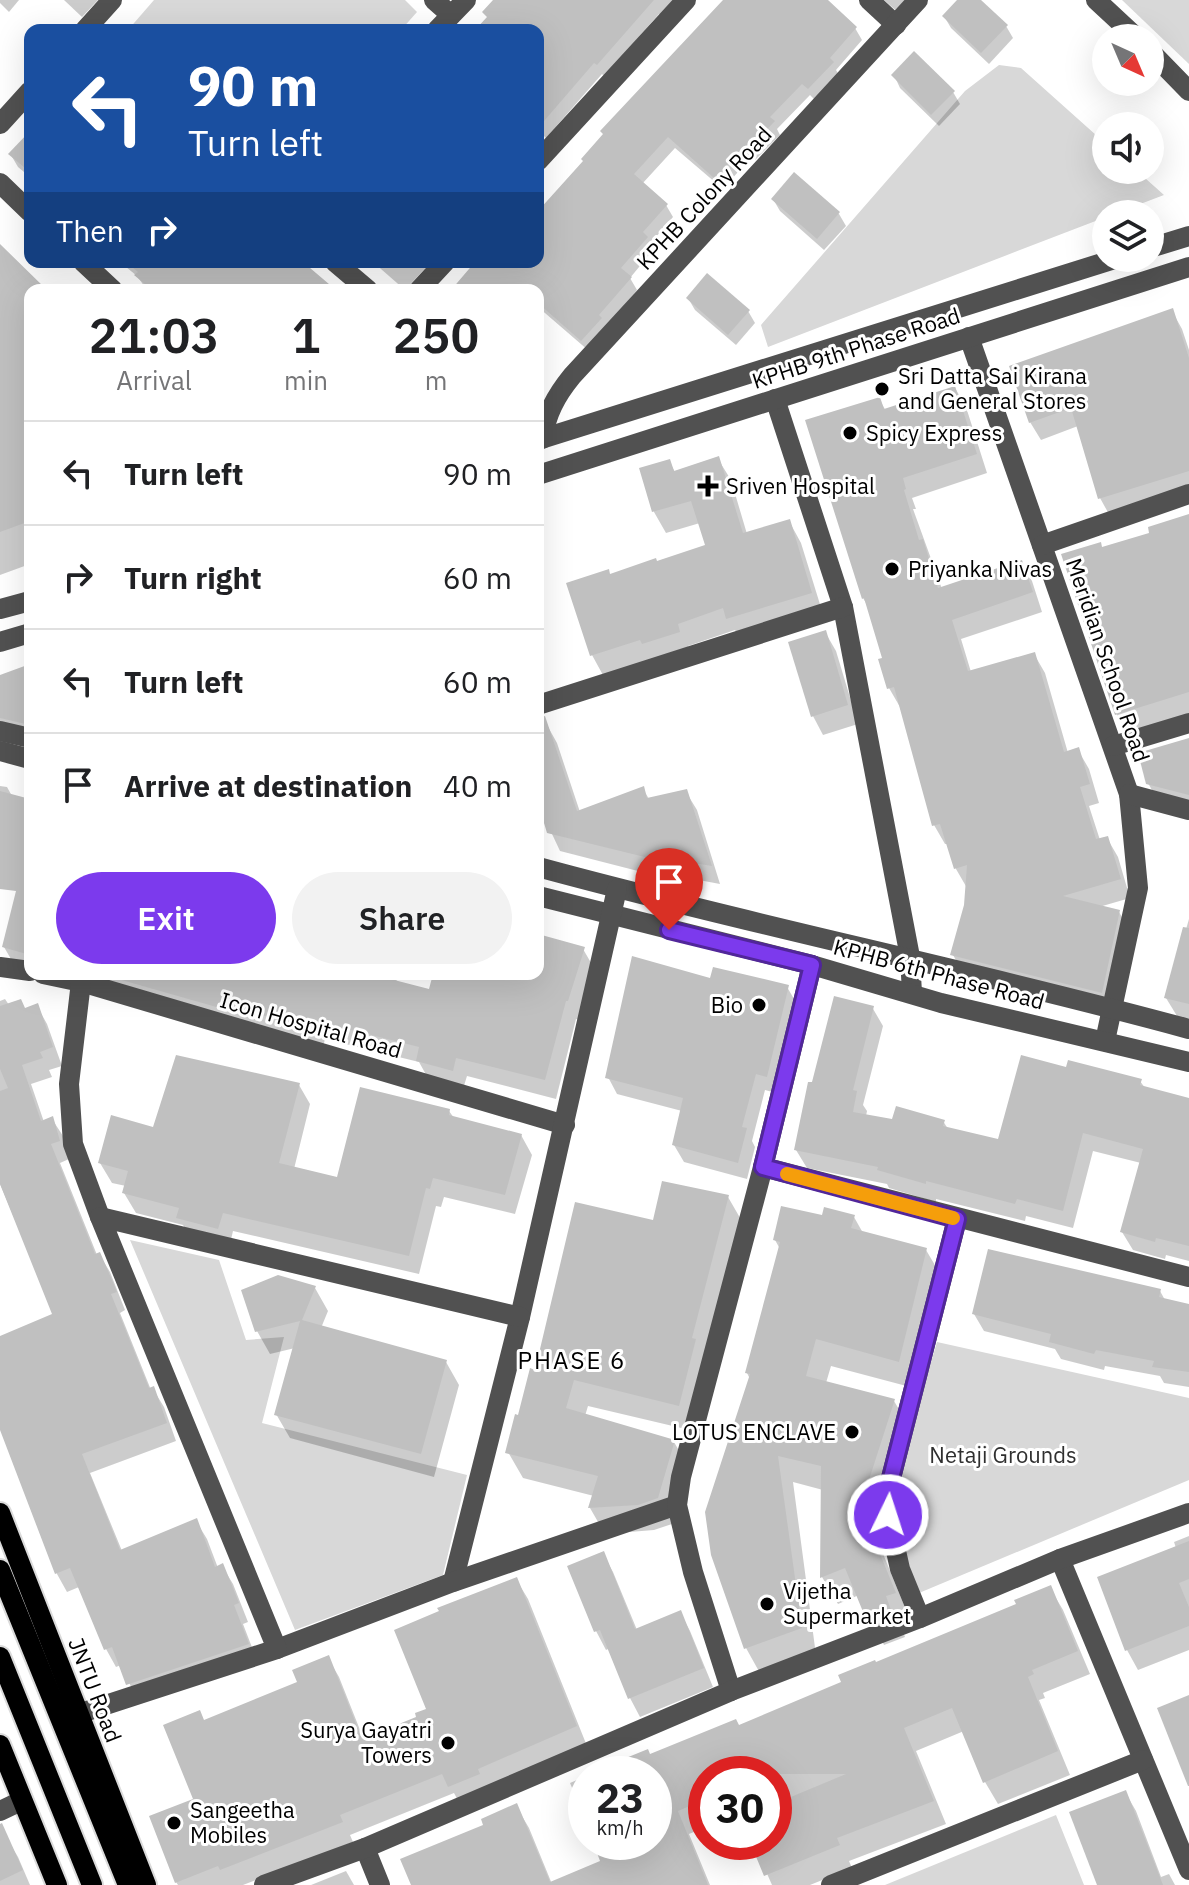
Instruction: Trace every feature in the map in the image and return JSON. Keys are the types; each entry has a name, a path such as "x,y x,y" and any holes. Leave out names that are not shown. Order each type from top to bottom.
{"main road":[{"name":"JNTU Road","path":"0,1513 146,1885"},
{"path":"0,1570 128,1885"},
{"path":"0,1657 92,1885"},
{"path":"0,1745 57,1885"}],"street":[{"path":"90,24 112,0"},
{"path":"434,0 444,23 466,0"},
{"path":"544,154 686,0"},
{"path":"869,0 896,25"},
{"name":"KPHB Colony Road","path":"544,425 556,396 572,376 918,0"},
{"path":"1096,0 1122,24"},
{"path":"1164,65 1189,91"},
{"path":"0,124 24,98"},
{"path":"0,183 24,206"},
{"path":"1164,244 1189,236"},
{"name":"KPHB 9th Phase Road","path":"544,438 1092,266"},
{"name":"KPHB 9th Phase Road","path":"544,473 1189,267"},
{"path":"89,268 107,284"},
{"path":"342,268 361,284"},
{"path":"425,284 439,268"},
{"name":"Meridian School Road","path":"969,337 1129,794 1138,888 1105,1041"},
{"path":"775,399 843,607 910,957 912,993"},
{"path":"1042,545 1189,494"},
{"path":"0,609 24,603"},
{"path":"544,703 843,607"},
{"path":"0,642 24,635"},
{"path":"1113,746 1189,723"},
{"path":"0,731 24,737"},
{"path":"0,751 24,757"},
{"path":"1129,794 1189,810"},
{"name":"KPHB 6th Phase Road","path":"544,869 617,889 910,957 1189,1029"},
{"path":"453,1582 520,1317 617,889"},
{"name":"KPHB 6th Phase Road","path":"544,898 812,965 941,1003 1189,1062"},
{"path":"731,1691 693,1572 677,1505 681,1477 763,1167 812,965"},
{"path":"0,967 24,970"},
{"name":"Icon Hospital Road","path":"72,980 565,1125"},
{"path":"81,982 69,1084 73,1144 277,1649"},
{"path":"763,1167 1189,1277"},
{"path":"100,1217 520,1317"},
{"path":"920,1618 900,1569 888,1515 891,1478 957,1219"},
{"path":"78,1714 277,1649 453,1582 677,1505"},
{"path":"264,1885 365,1848 731,1691 920,1618 1060,1559 1189,1513"},
{"path":"1060,1559 1189,1870"},
{"path":"831,1885 1143,1760"},
{"path":"0,1811 21,1801"},
{"path":"365,1848 380,1885"}],"green space":[{"path":"154,0 405,0 417,12 406,24 133,24"},
{"path":"1122,0 1189,0 1189,64 1164,40 1164,24 1147,24"},
{"path":"999,65 1021,68 1092,131 1092,184 1152,184 1164,195 1151,200 1092,200 1092,222 768,347 761,325 965,91"},
{"path":"130,1240 219,1260 246,1340 284,1337 262,1423 467,1475 443,1575 295,1630"},
{"name":"Netaji Grounds","path":"937,1342 1189,1398 1189,1480 919,1593 908,1566 897,1492 910,1433"},
{"path":"1056,1815 1084,1885 885,1885"}],"building":[{"path":"493,0 654,0 544,121 544,24 481,24 487,17 482,12"},
{"path":"723,0 828,0 857,27 830,58 834,62 808,89 802,84 770,117 775,121 748,149 744,146 715,179 668,137 634,174 668,204 643,232 648,237 621,268 632,277 581,341 544,308 544,284 456,284 470,268 544,268 544,204 583,161 581,159 603,134 600,131"},
{"path":"957,0 981,0 1008,25 981,53 942,16"},
{"path":"914,51 955,91 931,115 891,75"},
{"path":"24,137 24,167 8,154"},
{"path":"794,172 840,212 817,239 771,199"},
{"path":"0,244 41,284 24,284 24,523 0,532"},
{"path":"133,268 310,268 329,284 145,284 134,275 138,272"},
{"path":"707,273 750,310 728,335 686,298"},
{"path":"1173,308 1189,358 1189,471 1098,499 1071,408 1029,423 1009,366"},
{"path":"955,386 977,454 903,478 904,490 938,588 1022,560 1033,592 952,620 968,671 1035,652 1064,752 1079,747 1090,784 1080,787 1096,839 1108,836 1121,879 1063,896 1120,910 1102,993 950,955 964,905 967,865 954,869 940,824 932,826 894,687 887,689 878,659 882,658 864,598 805,420 880,397 884,409"},
{"path":"719,456 743,533 790,519 812,593 726,619 723,608 678,624 680,632 642,644 640,640 590,656 566,583 609,569 610,574 705,545 691,501 652,512 639,468 670,459 674,471"},
{"path":"1189,514 1189,692 1115,715 1061,554 1101,542 1102,547 1149,533 1148,527"},
{"path":"826,630 848,705 811,717 788,642"},
{"path":"24,666 24,724 0,718 0,675"},
{"path":"544,716 577,811 644,786 647,798 687,789 712,866 663,858 665,862 547,833 544,823"},
{"path":"1189,738 1189,795 1146,784 1138,753"},
{"path":"0,791 24,797 24,953 2,947 16,891 0,889"},
{"path":"1183,927 1189,928 1189,1004 1164,998"},
{"path":"544,936 585,947 566,1001 545,1080 456,1058 453,1071 416,1061 419,1047 315,1021 313,1028 221,1005 220,1008 122,980 394,980 429,989 431,980 544,980"},
{"path":"632,956 710,978 713,967 789,985 767,1077 756,1074 742,1127 747,1128 738,1163 672,1145 683,1098 605,1078"},
{"path":"834,996 874,1006 853,1090 857,1091 853,1112 892,1119 896,1106 945,1120 943,1126 998,1139 1021,1055 1066,1067 1068,1060 1142,1079 1140,1085 1189,1098 1189,1246 1156,1238 1155,1242 1120,1232 1143,1149 1083,1133 1063,1211 1017,1199 1015,1204 926,1181 926,1184 877,1170 878,1167 794,1150 808,1082 812,1082"},
{"path":"21,999 25,1008 38,1003 53,1047 40,1052 43,1058 22,1065 41,1121 53,1116 60,1141 51,1144 95,1254 100,1252 117,1292 111,1294 149,1388 154,1386 167,1423 82,1454 120,1550 197,1518 215,1567 223,1563 239,1603 234,1605 249,1644 126,1685 112,1647 104,1650 70,1568 55,1574 0,1430 0,1336 52,1314 0,1184 0,1091 8,1088 0,1069 0,1006"},
{"path":"176,1055 300,1083 279,1163 337,1177 360,1087 450,1109 449,1115 522,1134 505,1195 433,1178 430,1189 426,1188 409,1256 223,1213 218,1229 176,1218 179,1208 122,1193 128,1171 98,1163 111,1115 153,1127"},
{"path":"662,1181 729,1195 692,1338 696,1339 679,1406 574,1380 566,1408 675,1440 658,1498 638,1505 588,1508 598,1476 505,1453 530,1368 535,1370 575,1202 653,1220"},
{"path":"781,1206 822,1215 824,1207 855,1215 851,1228 927,1248 899,1362 816,1339 806,1376 895,1399 868,1483 874,1484 869,1527 896,1593 886,1596 891,1610 866,1619 845,1568 820,1578 821,1466 778,1456 802,1628 744,1649 711,1555 705,1512 750,1374 745,1373 780,1242 773,1240"},
{"path":"988,1249 1161,1289 1159,1297 1189,1304 1189,1372 1152,1367 1154,1361 1096,1350 1094,1354 1049,1342 1051,1334 972,1314"},
{"path":"278,1275 316,1286 302,1320 447,1360 421,1454 274,1415 300,1321 255,1332 241,1290"},
{"path":"1189,1541 1189,1579 1179,1583 1189,1607 1189,1626 1125,1651 1097,1577"},
{"path":"604,1551 635,1629 681,1610 704,1668 628,1699 600,1630 594,1632 567,1566"},
{"path":"517,1577 577,1726 478,1769 480,1774 448,1787 442,1774 340,1815 343,1822 220,1870 218,1866 175,1883 149,1816 193,1799 163,1725 200,1710 204,1720 297,1682 292,1670 329,1655 362,1739 416,1717 415,1713 426,1709 394,1630 439,1611 437,1608"},
{"path":"1051,1585 1078,1651 1032,1670 1034,1674 1028,1677 1058,1751 983,1783 952,1708 904,1728 934,1801 837,1838 840,1845 764,1876 757,1860 792,1860 792,1796 846,1774 792,1774 792,1756 688,1756 688,1807 678,1811 688,1836 688,1860 698,1860 708,1885 411,1885 400,1859 483,1825 481,1819 517,1803 550,1882 600,1860 672,1860 672,1756 631,1756 648,1749 650,1754 736,1719 739,1725 841,1682 838,1675 1016,1604 1014,1600"},
{"path":"1189,1695 1189,1786 1188,1786 1157,1708"},
{"path":"1126,1790 1163,1885 1097,1885 1069,1812"},
{"path":"0,1824 23,1870 0,1881"}],"slow traffic":[{"path":"787,1174 953,1218"}],"place":[{"name":"Sri Datta Sai Kirana and General Stores","path":"882,389"},
{"name":"Spicy Express","path":"850,433"},
{"name":"Sriven Hospital","path":"708,486"},
{"name":"Priyanka Nivas","path":"892,569"},
{"name":"Bio","path":"759,1005"},
{"name":"LOTUS ENCLAVE","path":"852,1432"},
{"name":"Vijetha Supermarket","path":"767,1604"},
{"name":"Surya Gayatri Towers","path":"448,1743"},
{"name":"Sangeetha Mobiles","path":"174,1823"}],"district":[{"name":"PHASE 6","path":"572,1361"}],"route":[{"path":"669,930 812,965 763,1167 957,1219 891,1478 888,1515"}]}
